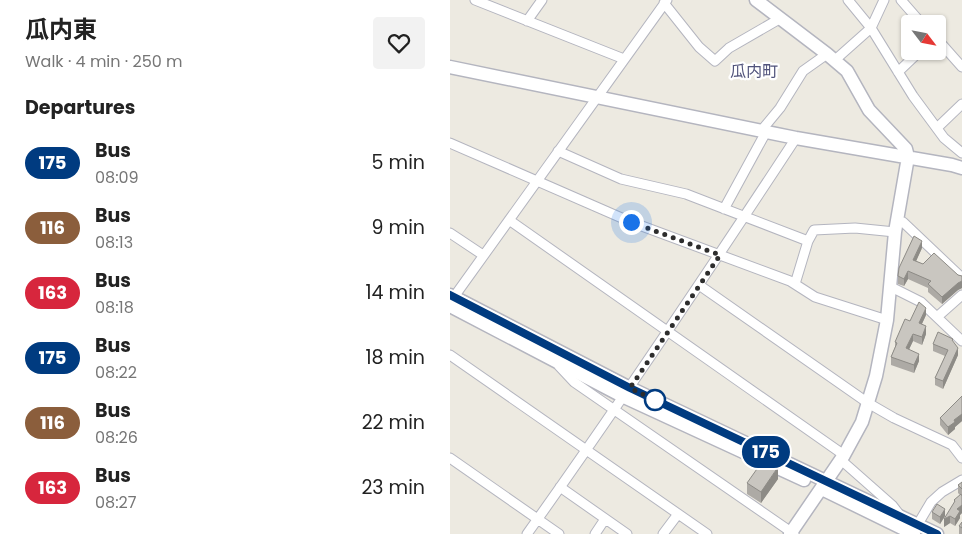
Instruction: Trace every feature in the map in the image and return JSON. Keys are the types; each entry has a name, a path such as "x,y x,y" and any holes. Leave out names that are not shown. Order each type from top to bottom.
{"street":[{"path":"475,0 624,59"},
{"path":"527,21 542,0"},
{"path":"552,359 574,382 792,533 843,457 862,422 876,376 887,320 896,227 908,157 906,149 869,110 855,82 847,71 756,0"},
{"path":"848,0 871,28 913,96 938,127 944,138 962,153"},
{"path":"724,209 764,132 803,71 831,57 871,28 884,0"},
{"path":"901,0 914,15"},
{"path":"451,300 666,2 698,47 715,61 729,48 781,18"},
{"path":"946,49 962,67"},
{"path":"898,72 911,60"},
{"path":"450,67 764,132 962,168"},
{"path":"938,127 962,104"},
{"path":"527,534 627,392 720,255 796,138"},
{"path":"450,143 631,222 795,284 815,297 887,320"},
{"path":"558,151 621,179 686,194 808,241"},
{"path":"509,220 843,457 892,505 913,531"},
{"path":"795,284 808,241 814,230 896,227 903,222 962,278"},
{"path":"450,233 483,256"},
{"path":"699,285 868,403 894,418 952,445 962,458"},
{"path":"890,287 921,302 962,341"},
{"path":"937,317 962,295"},
{"path":"451,300 552,359 627,392 824,485 913,531 937,534"},
{"path":"451,300 627,392"},
{"path":"450,355 707,534"},
{"path":"450,458 558,534"},
{"path":"913,531 931,502 942,492 962,480"},
{"path":"824,485 900,516"},
{"path":"560,487 627,534"},
{"path":"663,534 678,514"},
{"path":"595,534 605,519"}],"building":[{"path":"914,236 922,241 913,260 923,264 934,253 958,275 962,276 962,281 942,297 928,284 931,281 908,271 904,279 898,276 899,268"},
{"path":"919,302 926,308 919,323 926,326 922,337 913,334 906,348 919,354 914,365 891,357 905,319 910,321"},
{"path":"938,332 953,339 958,348 943,381 935,378 948,350 933,344"},
{"path":"962,396 962,414 948,427 940,418"},
{"path":"764,459 778,467 761,492 747,483"},
{"path":"961,494 962,505 957,509 960,511 955,519 950,516 944,519 954,500"},
{"path":"937,504 945,509 940,517 932,512"}],"bus line":[{"name":"175","path":"450,295 630,388 937,534"}],"district":[{"name":"瓜内町","path":"754,71"}],"route":[{"path":"631,222 720,255 630,388 655,400"}]}
